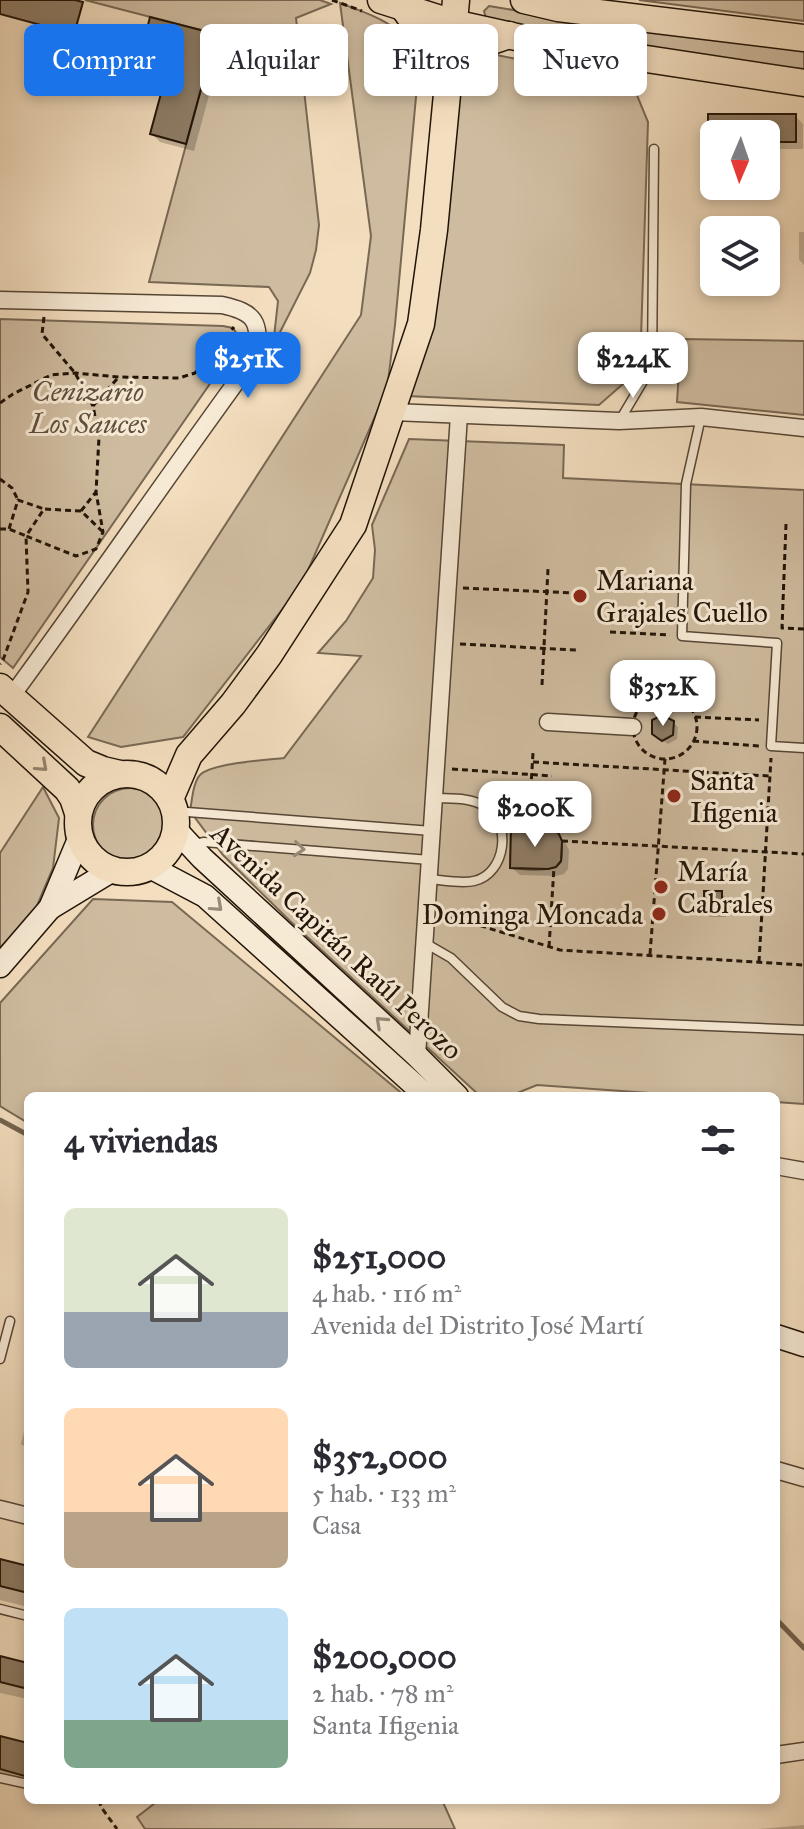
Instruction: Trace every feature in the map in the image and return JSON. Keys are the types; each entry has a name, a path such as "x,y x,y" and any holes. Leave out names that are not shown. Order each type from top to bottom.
{"main road":[{"path":"524,0 558,8 804,38"},
{"path":"383,6 454,11 509,35 548,44 804,83"},
{"path":"383,6 406,24"},
{"path":"498,39 509,35"},
{"path":"50,908 86,795 101,781 163,771 189,755 233,704 269,655 353,525 421,324 434,230 446,96"},
{"path":"6,692 86,763 157,785 171,834"},
{"path":"8,735 67,789 73,798 78,826 92,859 111,871 126,873 171,834 189,755"},
{"name":"Avenida Capitán Raúl Perozo","path":"171,834 417,1056 428,1086"},
{"name":"Avenida Capitán Raúl Perozo","path":"171,834 205,896 428,1086"},
{"path":"0,966 50,908 111,871"},
{"path":"780,1337 804,1345"}],"street":[{"path":"0,300 222,305 246,312 256,321 259,336 256,355 100,576 6,692"},
{"path":"392,412 619,421 701,417 804,428"},
{"path":"417,1056 459,415"},
{"path":"548,722 633,727"},
{"path":"780,1167 804,1171"},
{"path":"780,1471 804,1478"},
{"path":"0,1509 24,1515"},
{"path":"780,1754 804,1751"}],"lane":[{"path":"619,421 652,366 654,149"},
{"path":"701,417 686,484 682,636 777,643 771,746 804,748"},
{"path":"428,879 473,881 491,873 500,858 502,838 497,818 485,806 466,800 434,798"},
{"path":"171,834 432,831"},
{"path":"171,834 204,842 430,860"},
{"path":"424,943 451,958 502,1007 519,1016 804,1030"},
{"path":"0,1359 10,1321"},
{"path":"0,1609 24,1615"},
{"path":"0,1778 24,1783"}],"path":[{"path":"332,0 383,6"},
{"path":"0,529 9,529 76,556 96,549 103,532 96,492 99,437 93,406 75,373 42,334 46,302"},
{"path":"0,403 51,375 75,373 179,378 195,373 246,312"},
{"path":"93,406 119,377"},
{"path":"0,479 12,488 18,500 9,529"},
{"path":"81,511 96,492"},
{"path":"18,500 44,509 81,511 103,532"},
{"path":"0,664 28,592 26,536 44,509"},
{"path":"786,524 782,628 804,629"},
{"path":"542,685 548,569"},
{"path":"448,588 575,593"},
{"path":"610,632 682,636"},
{"path":"444,643 576,650"},
{"path":"655,696 675,696 691,708 695,717 696,734 681,754 655,757 646,752 635,737 634,717 646,701 655,696"},
{"path":"695,717 772,721"},
{"path":"693,741 771,746 759,962"},
{"path":"529,819 533,753"},
{"path":"650,954 665,758"},
{"path":"533,762 769,776"},
{"path":"436,768 552,776"},
{"path":"562,841 804,854"},
{"path":"549,947 554,867"},
{"path":"427,909 560,950 804,965"},
{"path":"101,1804 117,1829"}],"green space":[{"path":"85,0 320,0 331,4 296,18 297,24 200,24 200,30"},
{"path":"639,0 804,0 804,21"},
{"path":"340,3 387,24 364,24 364,96 416,96 387,389 302,584 183,737 121,747 88,737 361,315 371,236 348,63 348,24 343,24"},
{"path":"489,6 598,24 514,24 486,18 484,11"},
{"path":"647,29 804,46 804,69 722,62 647,50"},
{"path":"498,55 514,59 514,96 637,96 648,122 640,369 599,405 407,396 452,96 498,96"},
{"path":"200,93 200,96 305,96 319,225 316,250 310,273 273,346 278,301 269,287 149,282"},
{"name":"Cenizario Los Sauces","path":"0,319 223,326 233,328 239,337 234,349 13,668 0,657"},
{"path":"681,339 804,341 804,415 677,402"},
{"path":"409,439 564,445 563,478 804,490 804,1104 780,1102 780,1092 636,1092 537,1085 520,1092 476,1092 223,855 190,811 198,777 208,770 229,765 284,758 361,656 318,653 346,621 373,578 375,550 372,525","holes":["511,829 554,830 560,838 561,859 558,865 538,870 510,868"]},
{"path":"43,787 59,818 53,868 33,915 0,948 0,853"},
{"path":"130,788 151,794 161,804 167,825 161,846 151,856 130,862 109,856 99,846 93,825 99,804 109,794"},
{"path":"93,899 172,902 400,1092 24,1092 24,1121 0,1106 0,1003"},
{"path":"154,1804 444,1804 455,1829 145,1829 137,1817"}],"building":[{"path":"0,0 83,2 77,24 37,24 0,14"},
{"path":"150,17 177,24 148,24"},
{"path":"184,26 200,30 200,93 186,144 150,134 160,96 184,96"},
{"path":"708,114 796,114 796,142 780,142 780,120 708,120"},
{"path":"662,715 674,721 673,735 662,741 652,734 652,720"},
{"path":"511,829 554,830 562,841 561,861 556,867 548,869 510,868"},
{"path":"704,891 722,891 722,913 704,913"},
{"path":"0,1559 24,1565 24,1592 0,1586"},
{"path":"0,1656 24,1662 24,1688 0,1682"},
{"path":"0,1736 24,1742 24,1776 0,1769"}],"waterway":[{"path":"0,1120 24,1133"},
{"path":"780,1623 804,1648"}],"place":[{"name":"Mariana Grajales Cuello","path":"580,596"},
{"name":"Santa Ifigenia","path":"674,796"},
{"name":"María Cabrales","path":"661,887"},
{"name":"Dominga Moncada","path":"659,914"}]}
